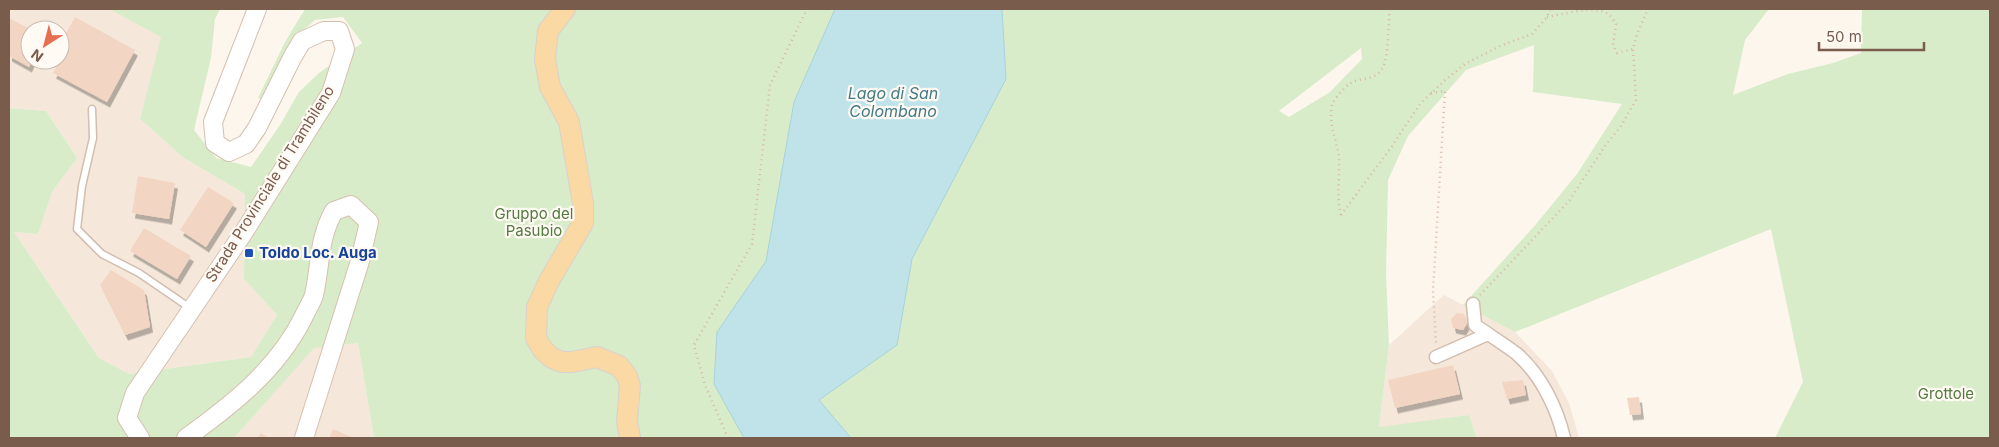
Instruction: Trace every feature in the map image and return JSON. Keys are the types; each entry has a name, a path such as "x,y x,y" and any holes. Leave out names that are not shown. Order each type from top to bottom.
{"main road":[{"path":"565,9 548,31 545,59 550,86 569,122 583,203 582,224 549,281 537,307 536,338 542,350 552,358 562,362 597,357 619,366 627,376 630,386 627,421 630,438"}],"street":[{"name":"Strada Provinciale di Trambileno","path":"140,438 127,418 134,393 244,232 331,93 345,49 339,31 324,30 302,41 258,128 246,144 229,152 215,143 213,122 257,9"},
{"path":"186,438 223,411 270,367 293,338 314,296 326,225 334,210 351,205 369,222 360,260 304,438"},
{"path":"1473,304 1476,325 1531,367 1553,405 1564,438"},
{"path":"1436,357 1488,334"}],"lane":[{"path":"92,108 93,138 82,186 77,229 102,254 139,273 192,309"}],"path":[{"path":"728,438 705,384 694,345 752,244 770,85 807,9"},
{"path":"1390,9 1387,58 1382,70 1374,77 1349,84 1332,103 1330,126 1338,156 1340,188 1338,202 1341,215 1392,146 1420,104 1465,64 1500,46 1532,34 1547,17 1550,9"},
{"path":"1473,304 1569,201 1605,146 1621,126 1636,100 1633,49 1637,34 1648,9"},
{"path":"1547,17 1592,11 1608,14 1616,24 1613,45 1617,53 1633,49"},
{"path":"1432,93 1445,91 1433,291 1436,357"}],"shaded area":[{"path":"9,9 109,9 162,37 140,119 184,158 245,194 244,279 277,315 251,357 129,374 99,358 14,232 38,234 52,192 77,158 46,111 9,108"},
{"path":"1444,295 1515,332 1552,371 1569,403 1579,438 1477,438 1469,415 1379,428 1389,345"},
{"path":"358,343 374,438 234,438 314,347"}],"green space":[{"name":"Gruppo del Pasubio","path":"109,9 220,9 215,19 211,58 194,130 216,158 251,167 280,125 299,92 319,73 362,43 343,17 315,20 301,32 263,100 258,98 285,42 305,9 835,9 794,102 766,261 717,333 714,384 744,438 374,438 358,343 314,348 234,438 9,438 9,108 46,111 77,158 52,192 38,234 14,232 99,358 129,374 251,357 277,315 244,279 245,194 184,158 140,119 161,37"},
{"name":"Grottole","path":"1002,9 1769,9 1745,40 1733,95 1788,74 1833,63 1861,53 1862,9 1990,9 1990,438 1775,438 1803,382 1771,229 1515,332 1463,305 1537,223 1577,174 1622,104 1533,92 1534,45 1466,70 1408,136 1388,180 1386,274 1389,345 1379,427 1469,415 1477,438 851,438 819,400 897,345 912,259 1006,79","holes":["1361,48 1362,59 1330,92 1289,117 1279,111"]}],"water":[{"name":"Lago di San Colombano","path":"835,9 1002,9 1006,79 912,259 897,345 819,400 851,438 744,438 714,384 717,332 766,261 794,102"}],"building":[{"path":"75,17 135,50 107,102 53,73 55,70 70,70 70,26"},
{"path":"9,18 20,24 20,62 9,56"},
{"path":"138,176 175,183 169,219 132,213"},
{"path":"208,187 234,203 206,247 180,230"},
{"path":"144,228 191,256 177,279 130,251"},
{"path":"111,270 144,290 150,327 125,335 100,285"},
{"path":"1457,313 1464,314 1468,322 1463,330 1453,328 1451,319"},
{"path":"1453,365 1460,394 1395,408 1388,380"},
{"path":"1523,380 1526,395 1507,399 1502,382"},
{"path":"1639,397 1641,414 1630,415 1627,398"},
{"path":"333,429 354,438 329,438"},
{"path":"261,433 269,438 257,438"}],"place":[{"name":"Toldo Loc. Auga","path":"249,253"}]}
